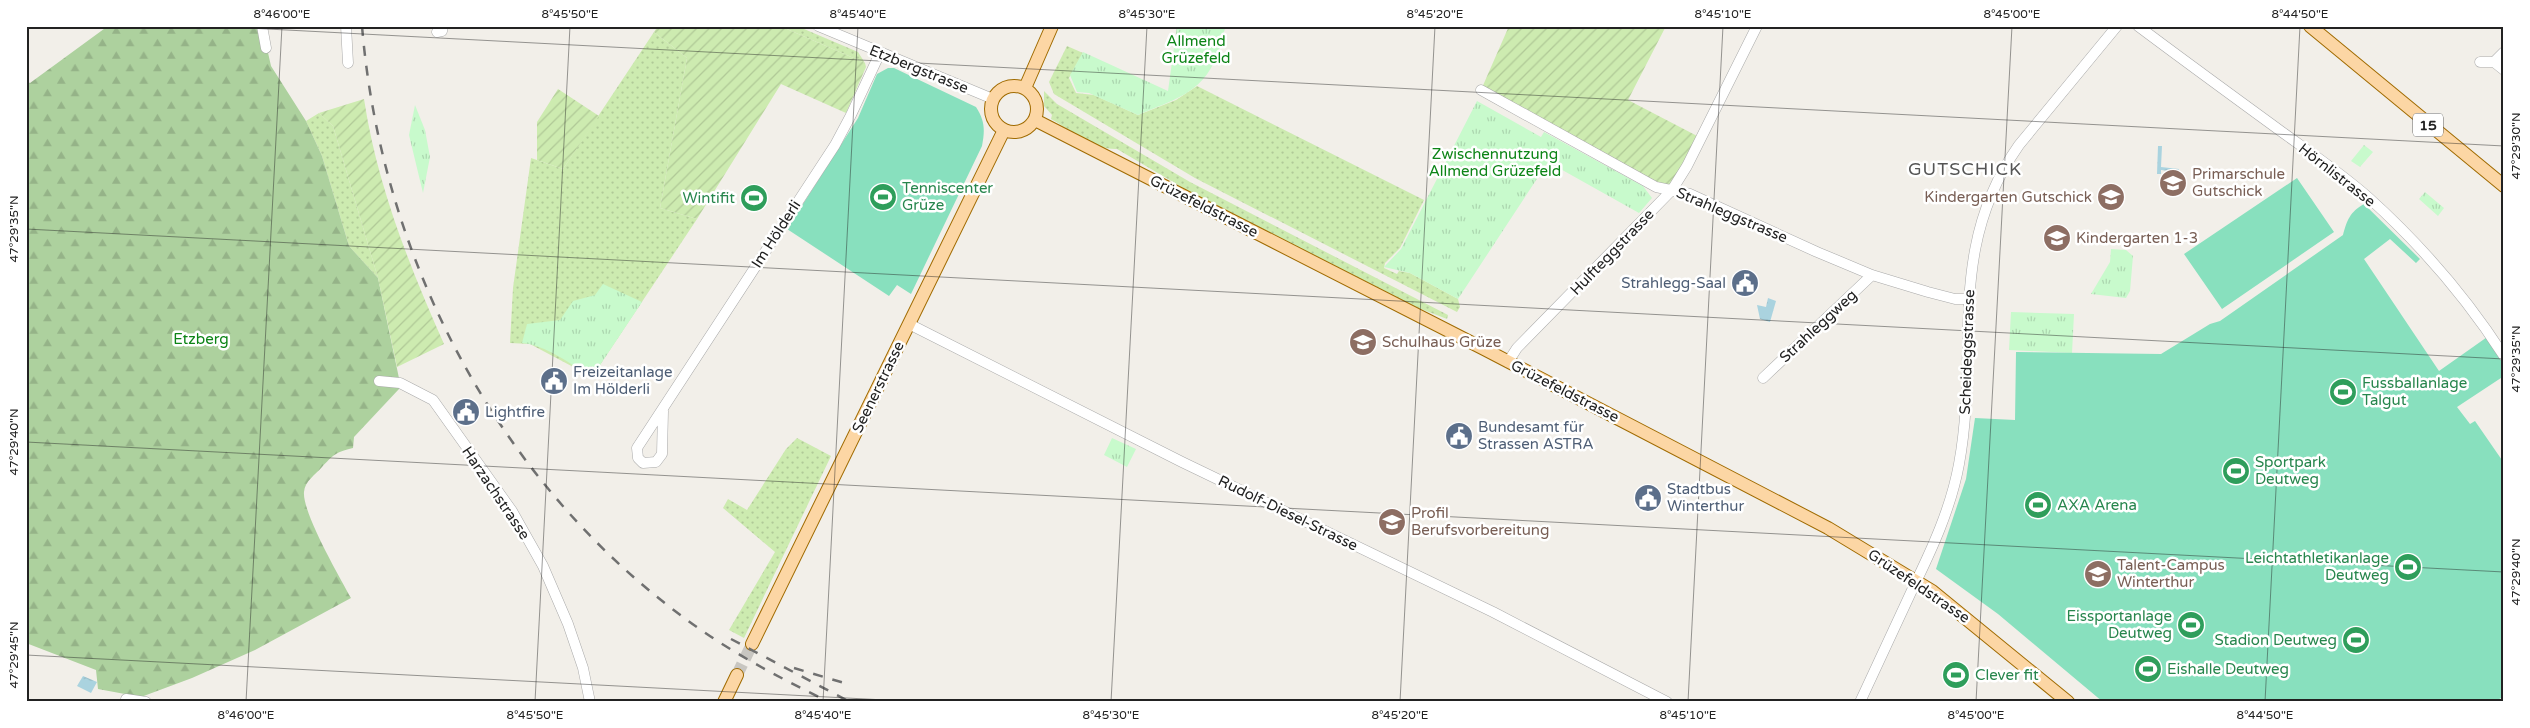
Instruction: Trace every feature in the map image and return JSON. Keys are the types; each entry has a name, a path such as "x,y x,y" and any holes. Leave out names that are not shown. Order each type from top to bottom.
{"main road":[{"path":"1025,88 1052,26"},
{"name":"15","path":"2310,26 2504,186"},
{"path":"1010,86 1025,88 1035,98 1038,106 1036,120 1031,126 1018,132 1004,130 993,120 991,112 993,99 1002,89 1010,86"},
{"name":"Grüzefeldstrasse","path":"1036,120 1828,528 1917,581 1992,637 2068,702"},
{"name":"Seenerstrasse","path":"752,644 1004,130"},
{"path":"724,702 737,675"}],"street":[{"path":"262,26 266,48"},
{"path":"346,26 348,63"},
{"name":"Etzbergstrasse","path":"818,26 993,99"},
{"name":"Hulfteggstrasse","path":"1508,362 1517,348 1672,190 1687,166 1757,26"},
{"name":"Scheideggstrasse","path":"1860,702 1935,544 1959,466 1966,411 1968,300 1971,263 1989,198 2004,166 2018,145 2117,26"},
{"name":"Hörnlistrasse","path":"2138,26 2316,156 2370,199 2413,239 2442,271 2482,323 2504,356"},
{"path":"2494,62 2504,52"},
{"name":"Im Hölderli","path":"664,411 662,454 656,462 643,463 638,458 637,448 664,411 835,144 880,53"},
{"path":"2480,62 2494,62 2504,70"},
{"name":"Strahleggstrasse","path":"1482,90 1656,187 1690,194 1872,275 1928,292 1955,299 1968,300"},
{"name":"Strahleggweg","path":"1763,378 1872,275"},
{"name":"Rudolf-Diesel-Strasse","path":"909,324 1182,462 1493,612 1667,702"},
{"name":"Harzachstrasse","path":"379,381 400,384 433,400 512,511 543,566 568,624 583,668 590,702"},
{"path":"126,699 146,702"}],"green space":[{"name":"Etzberg","path":"108,26 262,26 271,66 306,121 322,156 349,246 378,278 400,383 399,389 354,437 353,448 332,457 311,478 304,492 305,501 315,529 351,598 255,650 192,678 141,697 98,689 96,670 26,643 26,81 30,83"},
{"path":"658,26 780,26 865,63 866,67 846,113 781,84 697,219 660,208 687,58 654,32"},
{"path":"780,26 797,26 858,52 865,63"},
{"name":"Allmend Grüzefeld","path":"1177,26 1226,26 1218,53 1210,69 1203,80 1194,88 1174,100 1138,115 1089,93 1077,92 1070,75 1083,52 1168,91"},
{"path":"1509,26 1666,26 1628,100 1701,138 1672,190 1656,187 1481,90"},
{"path":"654,32 687,58 660,208 697,219 592,377 530,344 510,343 513,288 531,158 563,169"},
{"path":"1067,46 1083,53 1069,78 1076,93 1094,95 1138,115 1176,100 1197,86 1424,200 1400,248 1385,263 1384,268 1397,274 1399,271 1410,273 1458,299 1460,307 1457,312 1195,178 1054,94 1049,82"},
{"name":"Tenniscenter Grüze","path":"888,68 894,68 976,107 983,121 984,130 982,146 911,294 897,285 889,296 787,229 858,118 877,74"},
{"path":"558,89 599,116 563,169 537,160 537,122"},
{"path":"1044,91 1057,104 1190,182 1448,315 1447,319 1416,307 1185,189 1117,149 1091,143 1051,119 1052,115 1044,106"},
{"path":"364,99 377,162 396,224 444,344 397,367 378,278 333,126 319,113"},
{"name":"Zwischennutzung Allmend Grüzefeld","path":"1477,101 1541,137 1544,132 1643,186 1652,198 1639,213 1548,162 1458,299 1410,273 1384,267 1401,249"},
{"path":"415,105 425,130 430,157 423,193 409,135"},
{"path":"319,113 333,126 378,278 349,246 322,156 306,121"},
{"path":"2364,145 2373,152 2360,167 2351,161"},
{"path":"2297,178 2334,232 2222,309 2184,254"},
{"path":"2425,192 2444,208 2438,216 2419,199"},
{"name":"Sportpark Deutweg","path":"2364,204 2420,259 2416,263 2390,239 2364,259 2439,371 2490,335 2504,356 2504,376 2457,407 2470,424 2475,421 2504,463 2504,701 2501,698 2494,702 2103,702 1998,614 1936,569 1966,479 1975,418 2015,420 2016,352 2161,354 2210,324 2220,321 2343,235 2350,217 2355,210"},
{"path":"2111,249 2126,250 2133,256 2130,291 2126,298 2091,294 2110,262"},
{"path":"603,284 642,302 592,377 549,351 522,343 527,324 560,320 573,301 595,295"},
{"path":"2011,312 2074,314 2072,353 2009,350"},
{"path":"797,438 831,456 744,638 729,630 775,552 723,508 728,499 747,510 786,449"},
{"path":"1112,438 1136,449 1127,467 1104,455"}],"water":[{"path":"2158,146 2162,146 2161,167 2179,169 2178,172 2161,170 2161,174 2157,174"},
{"path":"1768,298 1776,301 1770,322 1760,319 1757,305 1766,307"},
{"path":"83,676 97,682 91,693 77,686"}],"tunnel":[{"path":"737,675 752,644"}],"railway":[{"path":"362,26 374,112 394,196 422,277 459,356 504,430 556,498 616,561 683,617 718,641 772,673 829,702"},
{"path":"731,639 850,702"},
{"path":"794,668 851,685"}],"place":[{"name":"Primarschule Gutschick","path":"2173,183"},
{"name":"Tenniscenter Grüze","path":"883,197"},
{"name":"Kindergarten Gutschick","path":"2111,197"},
{"name":"Wintifit","path":"754,198"},
{"name":"Kindergarten 1-3","path":"2057,238"},
{"name":"Strahlegg-Saal","path":"1745,283"},
{"name":"Schulhaus Grüze","path":"1363,342"},
{"name":"Freizeitanlage Im Hölderli","path":"554,381"},
{"name":"Fussballanlage Talgut","path":"2343,392"},
{"name":"Lightfire","path":"466,412"},
{"name":"Bundesamt für Strassen ASTRA","path":"1459,436"},
{"name":"Sportpark Deutweg","path":"2236,471"},
{"name":"Stadtbus Winterthur","path":"1648,498"},
{"name":"AXA Arena","path":"2038,505"},
{"name":"Profil Berufsvorbereitung","path":"1392,522"},
{"name":"Leichtathletikanlage Deutweg","path":"2408,567"},
{"name":"Talent-Campus Winterthur","path":"2098,574"},
{"name":"Eissportanlage Deutweg","path":"2191,625"},
{"name":"Stadion Deutweg","path":"2356,640"},
{"name":"Eishalle Deutweg","path":"2148,669"},
{"name":"Clever fit","path":"1956,675"}],"district":[{"name":"GUTSCHICK","path":"1965,169"}]}
